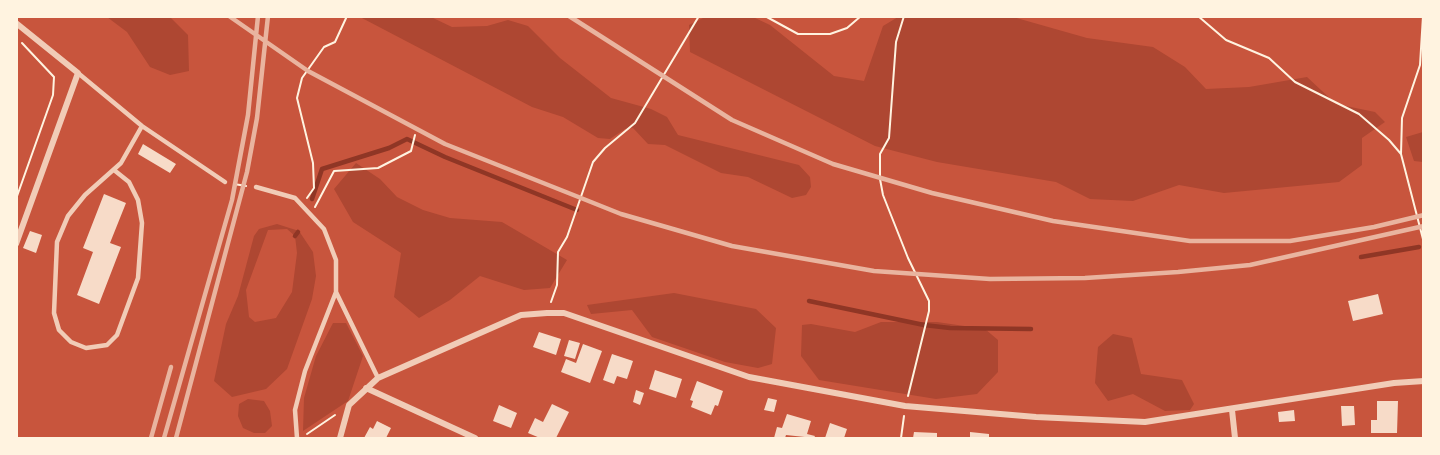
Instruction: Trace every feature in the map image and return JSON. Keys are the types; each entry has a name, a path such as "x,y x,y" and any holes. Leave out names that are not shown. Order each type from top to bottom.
{"street":[{"path":"16,244 78,73 17,24"},
{"path":"340,438 349,405 378,378 521,315 564,313 749,377 905,406 1145,422 1395,383 1424,381"},
{"path":"366,388 475,438"},
{"path":"1232,410 1235,438"}],"lane":[{"path":"78,73 142,126 225,182"},
{"path":"114,170 129,182 138,200 142,223 138,278 117,335 107,345 86,348 71,342 59,330 54,314 57,242 68,216 85,195 114,170 121,164 142,126"},
{"path":"256,187 295,198 324,229 336,260 336,292 305,371 295,410 298,438"},
{"path":"336,292 378,378"}],"path":[{"path":"302,206 314,188 313,163 297,98 302,78 324,47 335,42 346,16"},
{"path":"547,314 558,285 558,252 567,237 593,162 640,115 699,16"},
{"path":"765,16 798,34 830,34 847,28 861,16"},
{"path":"901,438 905,406 929,311 929,301 908,258 883,195 880,179 880,154 890,138 896,42 904,16"},
{"path":"1198,16 1226,40 1269,58 1295,82 1359,114 1401,154"},
{"path":"1423,16 1420,65 1402,118 1401,154 1424,243"},
{"path":"16,37 54,77 53,95 16,199"},
{"path":"311,215 334,171 378,168 411,151 415,135"},
{"path":"225,182 256,187"},
{"path":"298,438 349,405"}],"shaded area":[{"path":"107,17 170,17 188,35 189,71 170,75 150,67 127,32"},
{"path":"360,17 431,17 452,27 487,26 508,20 528,26 560,58 611,98 651,109 667,117 678,135 799,165 810,177 811,187 806,195 792,198 748,177 721,173 665,145 648,144 633,128 625,129 610,139 598,138 563,117 532,107"},
{"path":"705,17 753,17 770,25 834,76 864,81 883,26 898,17 1013,17 1087,38 1153,47 1185,67 1206,89 1249,87 1307,77 1336,104 1375,112 1385,122 1362,138 1362,165 1339,182 1224,193 1179,185 1133,201 1090,199 1056,182 937,162 875,146 690,52 689,25"},
{"path":"1423,132 1423,162 1414,161 1406,137"},
{"path":"356,163 380,179 397,197 423,210 450,218 502,222 567,260 550,288 524,290 480,276 450,300 419,318 394,297 401,253 353,222 334,189"},
{"path":"277,224 299,231 313,252 316,276 312,299 287,369 266,389 232,397 214,381 226,324 238,296 254,236 259,229","holes":["287,229 295,236 297,253 292,292 276,318 255,322 249,317 246,290 268,230"]},
{"path":"674,293 756,309 776,328 772,364 758,368 725,362 652,337 632,310 591,314 587,305"},
{"path":"881,322 937,322 985,329 998,340 998,372 977,394 936,399 819,380 801,356 802,325 811,324 855,332"},
{"path":"333,323 346,323 363,356 348,401 303,431 304,398 316,356"},
{"path":"1113,334 1132,338 1141,374 1182,380 1194,404 1190,410 1165,411 1133,394 1108,401 1095,383 1098,347"},
{"path":"248,399 264,401 270,411 272,426 265,433 254,433 243,428 238,416 239,404"}],"building":[{"path":"143,144 176,164 170,173 138,154"},
{"path":"104,194 126,203 110,243 121,247 99,304 77,295 93,252 83,248"},
{"path":"30,231 42,235 36,253 23,248"},
{"path":"1378,294 1383,314 1353,321 1348,301"},
{"path":"539,332 561,339 556,355 533,347"},
{"path":"569,340 580,343 575,359 564,356"},
{"path":"583,344 602,351 590,383 561,372 566,359 576,363"},
{"path":"612,354 633,361 627,379 617,376 614,384 603,380"},
{"path":"655,370 682,379 676,398 649,389"},
{"path":"697,381 723,391 718,406 715,405 711,415 691,407 693,401 690,400"},
{"path":"636,390 644,393 640,405 633,402"},
{"path":"768,398 777,400 774,412 764,410"},
{"path":"1377,401 1398,401 1397,433 1371,433 1371,420 1377,420"},
{"path":"552,404 569,412 556,438 540,438 528,433 535,418 543,422"},
{"path":"499,405 517,413 511,428 493,421"},
{"path":"1341,406 1354,406 1355,425 1342,426"},
{"path":"1294,410 1295,421 1279,422 1278,412"},
{"path":"787,414 811,421 807,434 815,436 814,438 786,435 785,438 774,438 777,427 782,428"},
{"path":"377,421 391,428 386,438 364,438 370,427 373,429"},
{"path":"830,423 847,429 844,438 825,438"},
{"path":"914,432 937,433 937,438 913,438"},
{"path":"970,432 989,434 989,438 970,438"}],"waterway":[{"path":"312,199 322,169 389,148 407,139 445,157 577,210"},
{"path":"295,236 298,232"},
{"path":"1361,257 1419,247"},
{"path":"809,301 924,325 950,328 1031,329"}],"railway":[{"path":"229,16 308,71 445,144 621,214 732,246 874,271 990,279 1085,278 1178,272 1250,265 1424,226"},
{"path":"164,438 232,200 248,115 258,16"},
{"path":"176,438 247,172 257,118 268,16"},
{"path":"569,16 732,120 833,164 932,193 1053,221 1190,241 1290,241 1374,227 1424,215"},
{"path":"151,438 171,367"}]}
